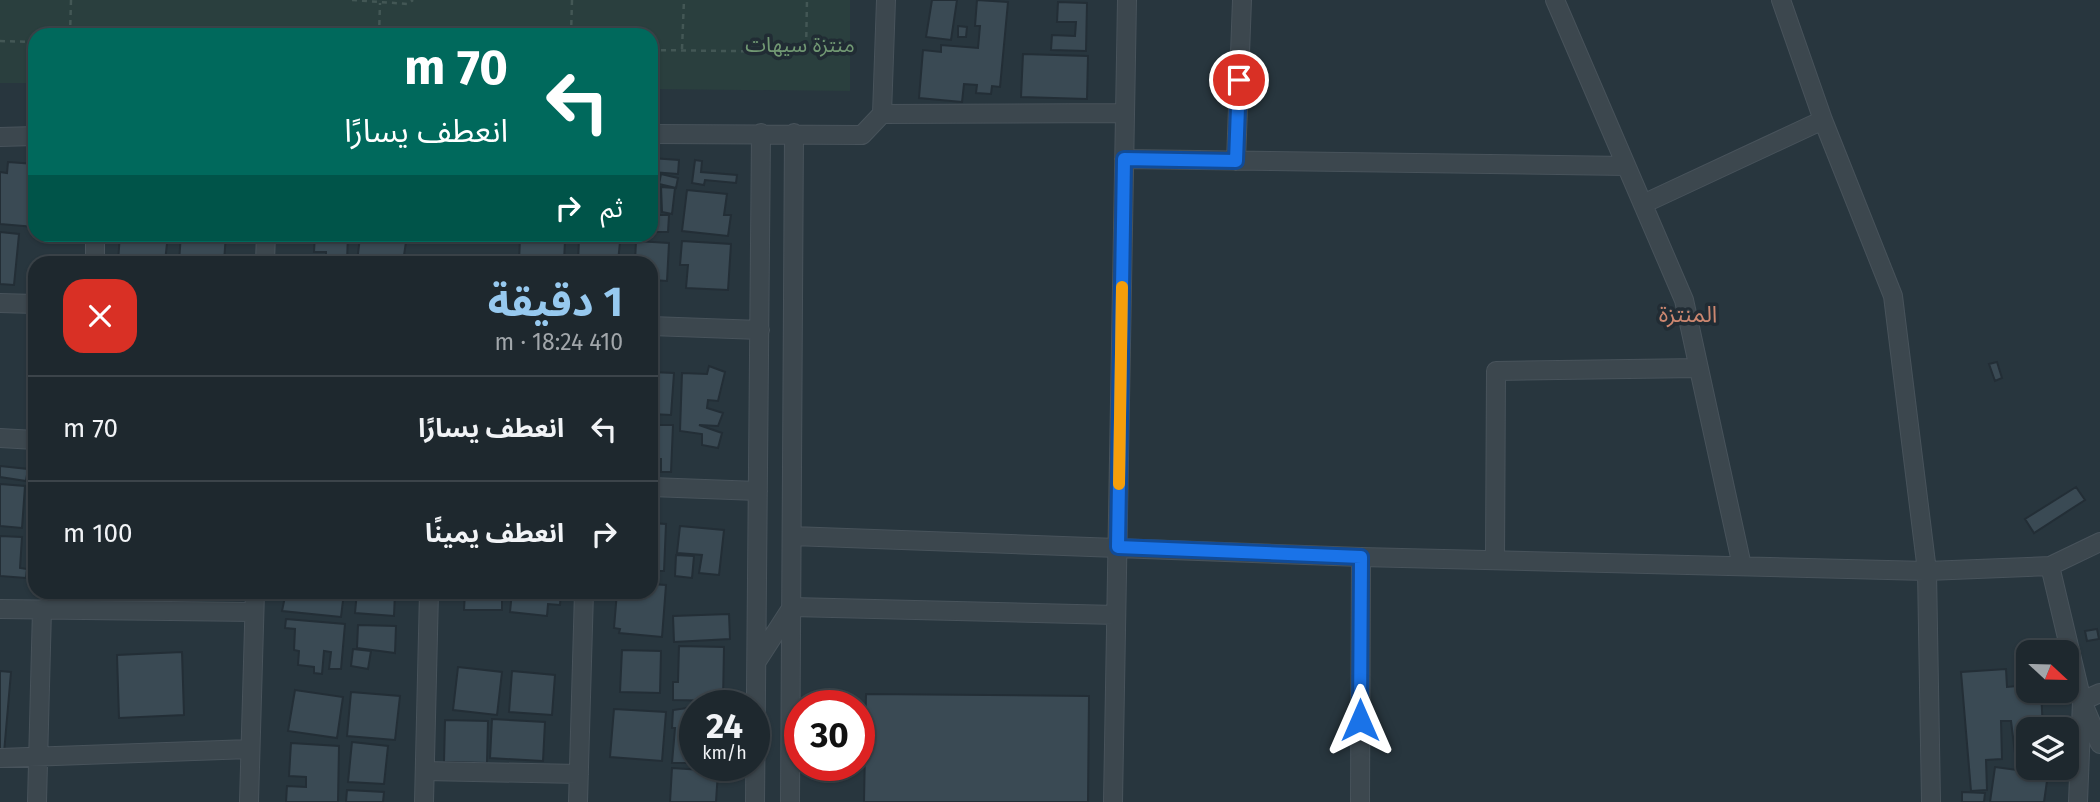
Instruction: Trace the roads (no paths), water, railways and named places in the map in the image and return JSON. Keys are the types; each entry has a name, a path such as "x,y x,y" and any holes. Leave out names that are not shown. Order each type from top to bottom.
{"street":[{"path":"658,134 862,135 883,114 886,0"},
{"path":"1113,802 1127,0"},
{"path":"1236,161 1242,0"},
{"path":"1555,0 1684,300 1742,566"},
{"path":"1781,0 1823,120 1893,296 1927,571 1931,802"},
{"path":"883,114 1125,113"},
{"path":"1643,204 1823,120"},
{"path":"755,802 761,133"},
{"path":"790,802 794,133"},
{"path":"0,137 28,136"},
{"path":"1124,159 1626,166"},
{"path":"0,303 28,304"},
{"path":"658,326 760,330"},
{"path":"1495,560 1496,371 1698,368"},
{"path":"0,438 28,440"},
{"path":"658,487 758,491"},
{"path":"792,536 1361,557 1927,571 2050,566 2100,542"},
{"path":"1360,802 1361,557"},
{"path":"2050,566 2082,701 2100,744"},
{"path":"248,802 255,599"},
{"path":"424,802 429,599"},
{"path":"578,802 584,599"},
{"path":"757,662 792,607"},
{"path":"792,607 1116,615"},
{"path":"0,609 254,612"},
{"path":"37,802 42,609"},
{"path":"2082,701 2100,692"},
{"path":"2078,802 2082,701"},
{"path":"0,758 250,749"},
{"path":"425,771 579,774"}],"district":[{"name":"المنتزة","path":"1688,314"}],"park label":[{"name":"منتزة سيهات","path":"800,45"}]}
